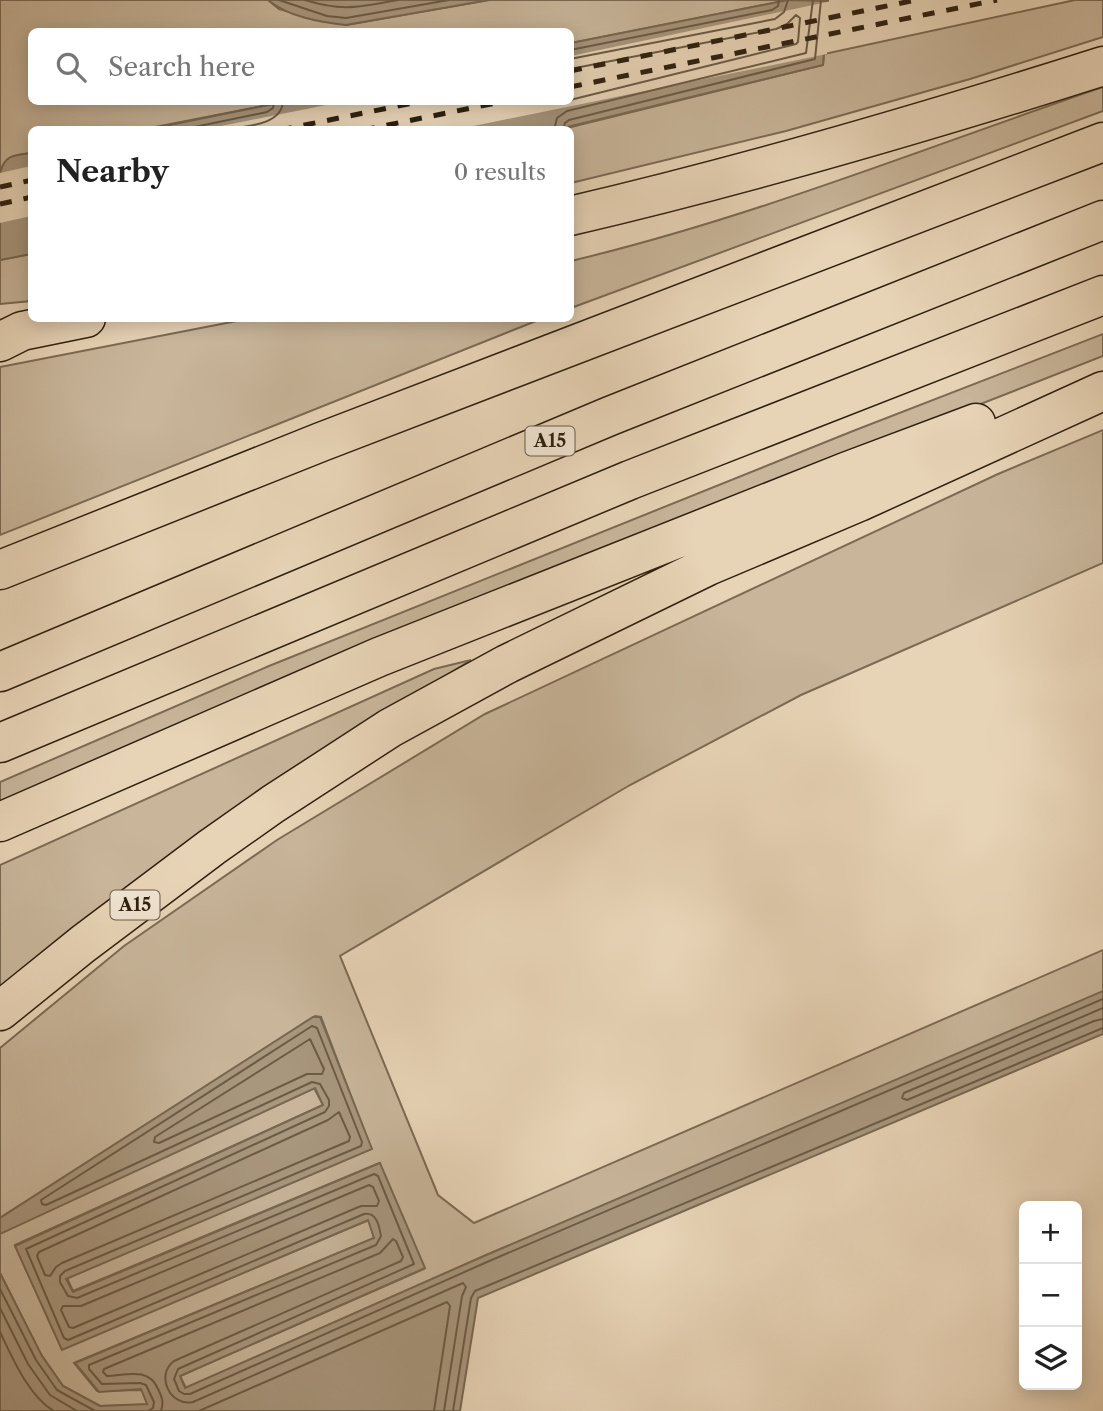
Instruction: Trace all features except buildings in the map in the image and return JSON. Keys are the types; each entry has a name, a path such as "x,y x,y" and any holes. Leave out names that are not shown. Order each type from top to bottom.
{"highway":[{"path":"574,215 772,165 1014,95 1103,66"},
{"path":"0,570 309,447 1103,142"},
{"name":"A15","path":"0,672 610,416 1103,220"},
{"path":"0,743 630,480 1103,295"},
{"path":"7,332 63,322"},
{"path":"0,822 379,657 848,471 1103,376"},
{"name":"A15","path":"0,1011 83,944 212,847 390,728 507,664 708,566 859,502 1103,391"}],"shaded area":[{"path":"0,0 268,0 279,9 346,25 489,0 788,0 574,42 574,28 28,28 28,105 268,105 160,126 28,126 28,154 8,160 0,173"},
{"path":"1075,0 1103,0 1103,37 970,79 786,131 574,182 574,126 823,65 824,54"},
{"path":"1103,87 1103,111 574,307 574,260 706,224"},
{"path":"28,255 28,301 0,304 0,260"},
{"path":"232,322 533,322 0,535 0,367"},
{"path":"1103,334 1103,356 659,530 0,801 0,782 269,666 853,431"},
{"path":"1103,430 1103,563 801,695 630,785 340,956 438,1195 474,1223 1103,950 1103,992 484,1256 186,1388 180,1376 424,1269 379,1163 73,1291 67,1278 371,1149 321,1017 315,1016 0,1218 0,1048 124,946 277,840 485,714 998,474"},
{"path":"471,660 266,786 0,990 0,865 434,669"},
{"path":"314,1088 323,1105 15,1245 62,1349 369,1220 374,1238 74,1363 97,1391 142,1390 148,1405 100,1406 63,1386 40,1353 0,1273 0,1233"}],"water":[{"path":"268,0 489,0 346,25 295,15"},
{"path":"788,0 828,1 823,65 571,126 165,126 268,105 574,105 574,42"},
{"path":"28,154 28,255 0,260 0,173 5,162 15,156"},
{"path":"1103,991 1103,1034 478,1298 460,1411 0,1411 0,1273 42,1356 63,1386 100,1406 147,1404 141,1389 99,1392 75,1363 374,1238 368,1220 62,1350 15,1246 323,1105 315,1088 0,1234 0,1218 313,1017 320,1017 372,1149 66,1279 73,1292 380,1163 425,1268 180,1376 185,1388 484,1256"}],"pier":[{"path":"832,1 827,54 474,126 221,126 326,105 574,105 574,55"},
{"path":"28,167 28,217 0,223 0,173"}],"railway":[{"path":"574,70 916,0"},
{"path":"574,86 997,0"},
{"path":"300,126 403,105"},
{"path":"383,126 486,105"},
{"path":"0,187 28,181"},
{"path":"0,204 28,198"}]}
